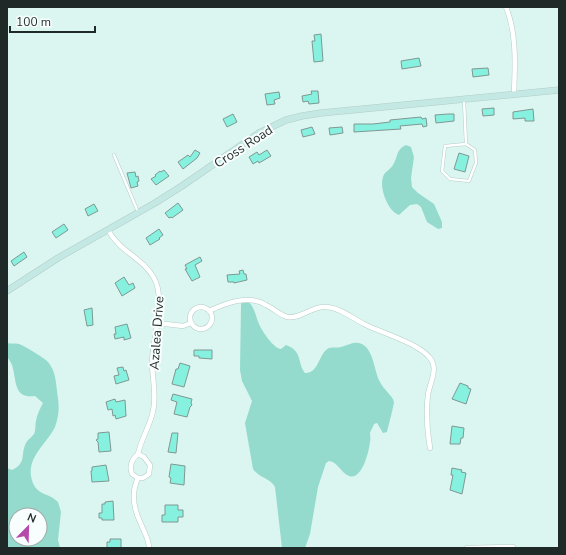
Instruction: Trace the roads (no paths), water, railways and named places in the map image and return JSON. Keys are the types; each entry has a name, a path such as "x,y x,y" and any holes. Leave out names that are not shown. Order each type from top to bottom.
{"street":[{"path":"506,7 510,18 514,39 514,94"},
{"name":"Cross Road","path":"7,291 58,258 182,186 259,133 286,120 321,113 559,90"},
{"name":"Azalea Drive","path":"108,230 113,240 148,268 159,290 157,323 152,358 154,409 138,454 133,458 131,466 132,474 138,478"},
{"path":"209,311 221,305 250,299 265,303 288,317 297,316 319,307 326,307 344,313 363,324 400,339 418,349 432,360 434,366 428,394 427,413 430,448"},
{"path":"200,308 209,311 212,318 207,327 204,329 196,328 191,323 190,316 194,311 200,308"},
{"path":"157,323 183,326 191,323"},
{"path":"138,454 148,461 150,468 147,476 138,478 135,485 134,504 149,543 149,548"},
{"path":"467,548 513,547"}],"lane":[{"path":"464,99 466,144"},
{"path":"466,144 475,150 476,163 469,180 450,178 442,171 445,146 466,144"},
{"path":"114,155 138,212"}]}
